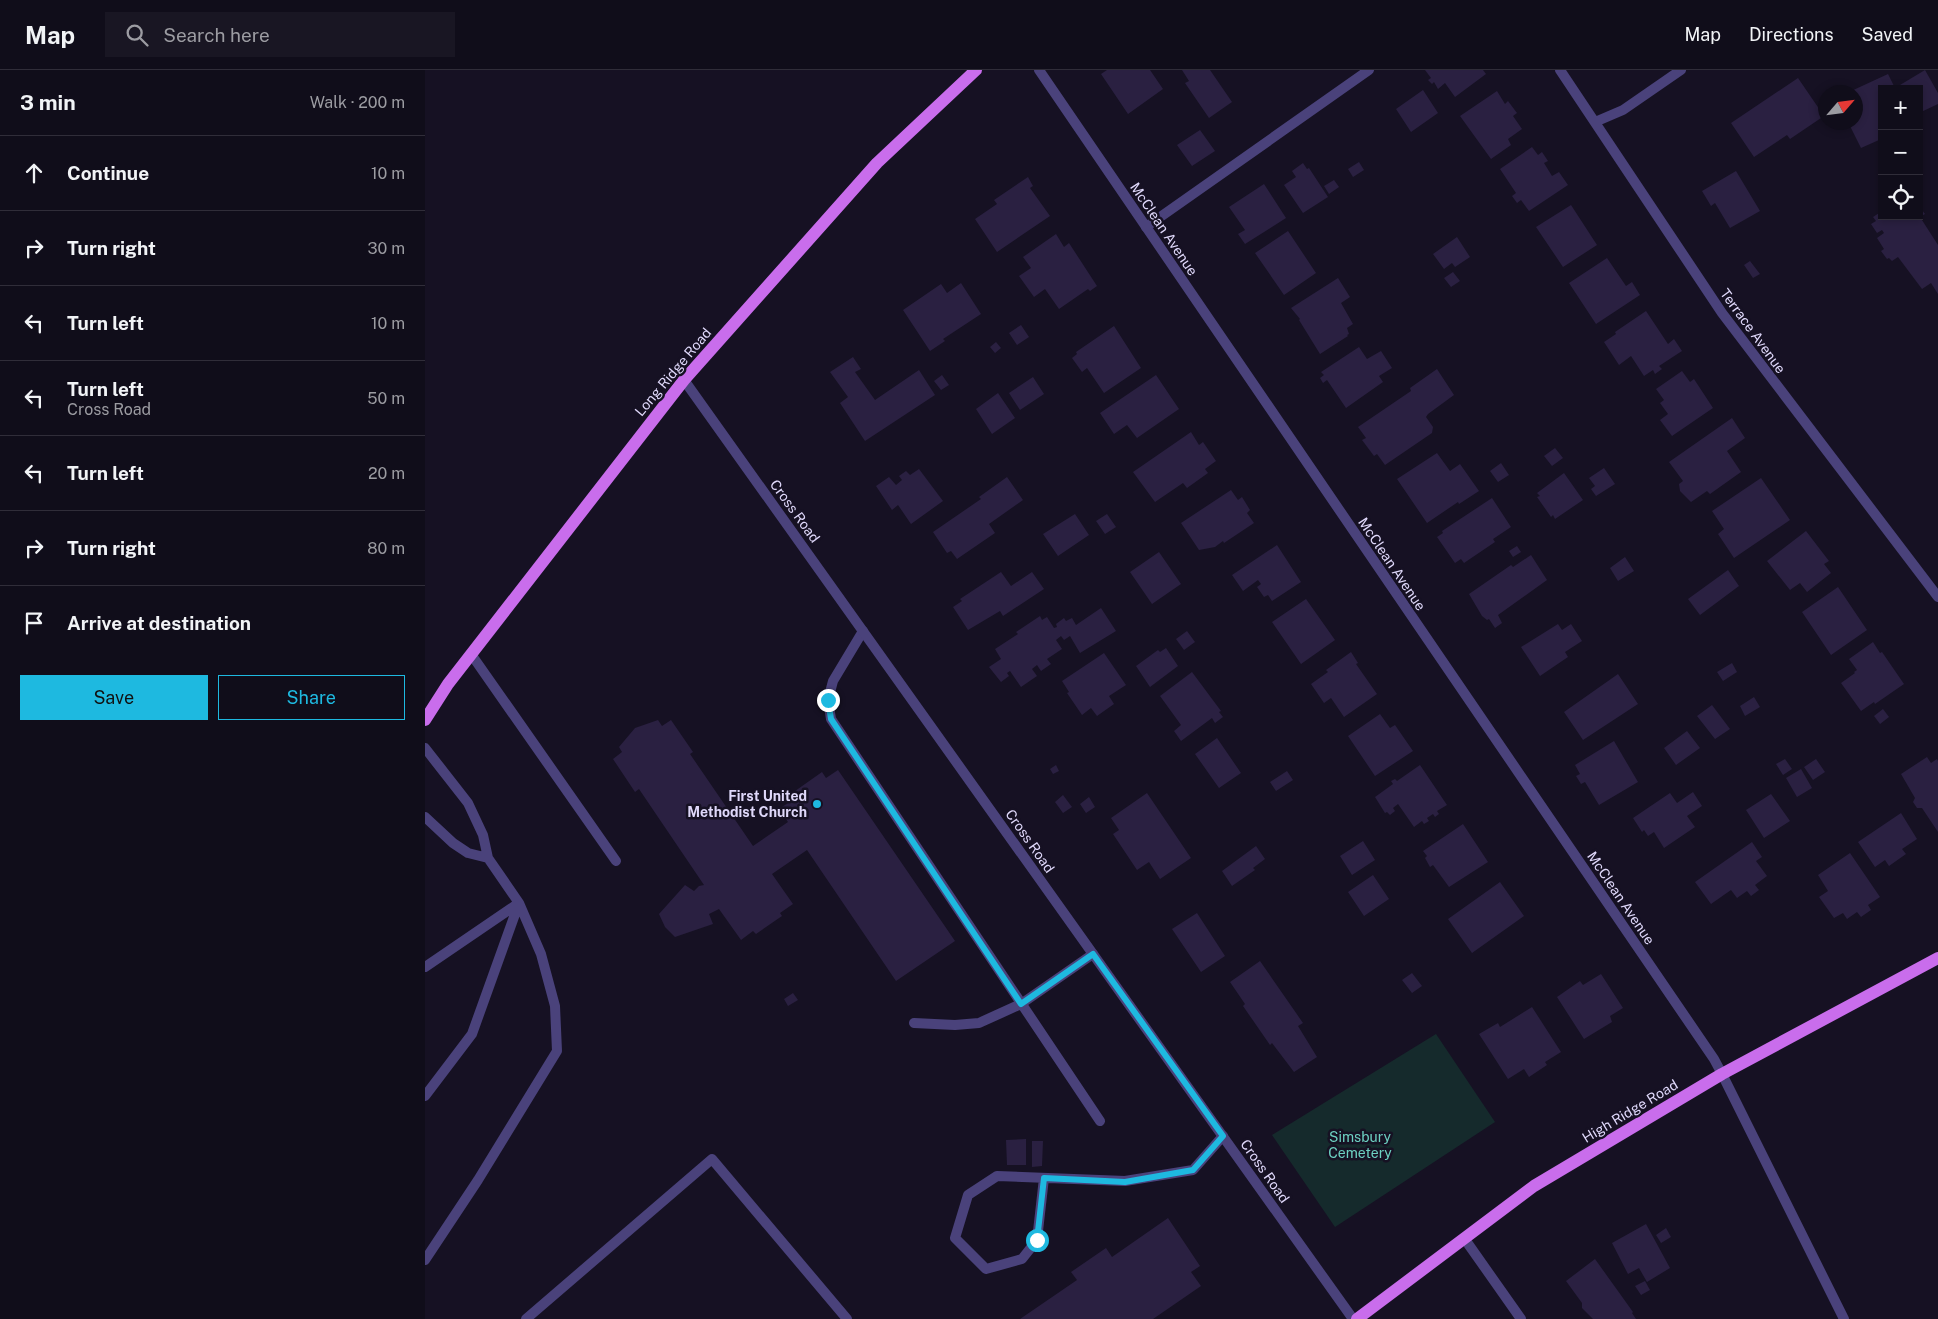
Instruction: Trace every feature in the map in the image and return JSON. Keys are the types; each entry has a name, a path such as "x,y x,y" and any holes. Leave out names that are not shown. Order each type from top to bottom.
{"main road":[{"name":"Long Ridge Road","path":"425,720 448,684 684,380 877,163 976,70"},
{"name":"High Ridge Road","path":"1355,1319 1534,1186 1722,1074 1938,958"}],"street":[{"name":"McClean Avenue","path":"1039,70 1714,1059 1844,1319"},
{"path":"1146,227 1369,70"},
{"name":"Terrace Avenue","path":"1560,70 1722,313 1938,597"},
{"path":"1595,122 1623,110 1681,70"},
{"name":"Cross Road","path":"684,380 1355,1319"},
{"path":"863,631 833,682 828,700 831,719 1100,1121"},
{"path":"471,654 616,861"},
{"path":"425,748 468,803 483,835 488,858 519,903 541,954 555,1006 557,1051 478,1180 425,1260"},
{"path":"425,817 468,854 488,858"},
{"path":"425,968 519,903"},
{"path":"425,1096 472,1034 519,903"},
{"path":"914,1023 955,1026 979,1023 1021,1004 1093,954"},
{"path":"1044,1178 1037,1240 1022,1259 986,1269 955,1238 968,1195 997,1176 1044,1178 1125,1182 1193,1170 1223,1136"},
{"path":"531,1317 712,1159 847,1319"},
{"path":"1465,1238 1521,1319"}],"green space":[{"name":"Simsbury Cemetery","path":"1436,1034 1495,1122 1335,1227 1272,1135"}],"building":[{"path":"1107,70 1150,70 1163,89 1128,114 1101,74"},
{"path":"1182,70 1210,70 1232,102 1209,118 1185,83 1189,81"},
{"path":"1425,70 1483,70 1486,74 1455,97 1445,83 1438,89 1434,82 1432,84 1428,80 1431,78"},
{"path":"1925,70 1938,93 1938,104 1923,111 1923,85 1900,85"},
{"path":"1888,74 1894,85 1878,85 1878,140 1861,148 1852,130 1863,130 1863,86"},
{"path":"1798,78 1818,107 1818,120 1790,139 1787,135 1754,157 1731,123"},
{"path":"1423,90 1438,113 1411,132 1396,109"},
{"path":"1497,91 1505,104 1508,101 1517,113 1513,116 1522,129 1508,139 1511,145 1491,159 1460,116"},
{"path":"1200,130 1215,151 1192,166 1177,145"},
{"path":"1532,147 1538,155 1542,152 1548,161 1544,163 1552,176 1559,172 1568,185 1529,211 1521,200 1517,203 1512,196 1516,193 1500,169"},
{"path":"1359,162 1364,170 1353,177 1348,169"},
{"path":"1303,163 1307,169 1309,168 1328,197 1303,213 1284,185 1296,177 1292,171"},
{"path":"1736,171 1760,211 1730,228 1715,203 1711,206 1702,191"},
{"path":"1028,177 1033,186 1030,188 1050,216 997,252 975,219 997,204 994,200"},
{"path":"1334,180 1339,187 1329,194 1324,186"},
{"path":"1264,184 1286,218 1245,244 1238,234 1245,230 1229,207"},
{"path":"1571,205 1597,245 1563,267 1536,227"},
{"path":"1878,214 1878,220 1922,220 1938,245 1938,294 1931,283 1922,289 1898,257 1892,261 1889,258 1887,259 1881,251 1884,249 1877,238 1884,233 1882,230 1877,233 1871,224 1876,221 1873,217"},
{"path":"1288,231 1316,273 1284,295 1255,253"},
{"path":"1056,234 1064,247 1069,243 1097,286 1090,291 1088,289 1059,309 1045,289 1034,297 1019,276 1031,268 1023,257"},
{"path":"1457,237 1470,257 1455,267 1452,263 1444,269 1433,254"},
{"path":"1607,258 1626,286 1632,282 1640,295 1596,324 1569,283"},
{"path":"1750,261 1760,274 1753,278 1744,265"},
{"path":"1453,272 1460,281 1451,287 1444,278"},
{"path":"1338,278 1350,297 1341,303 1353,324 1347,328 1348,336 1320,354 1300,319 1291,308"},
{"path":"961,283 981,314 943,339 945,341 930,351 903,310 941,284 947,293"},
{"path":"1646,311 1668,344 1674,339 1682,351 1659,366 1662,369 1655,374 1653,370 1644,376 1631,356 1619,365 1604,342 1616,334 1615,332"},
{"path":"1021,325 1029,337 1017,345 1009,333"},
{"path":"1114,326 1141,368 1104,393 1087,368 1082,372 1072,358 1077,354 1076,352"},
{"path":"996,342 1001,348 995,353 990,347"},
{"path":"1359,347 1367,359 1381,351 1392,368 1379,376 1383,382 1346,408 1327,380 1323,383 1320,378 1324,375 1321,372"},
{"path":"853,357 861,369 855,372 875,400 919,370 935,395 865,441 840,403 848,397 830,372"},
{"path":"1437,369 1454,395 1426,417 1433,427 1432,433 1385,465 1377,454 1374,456 1362,440 1366,438 1358,427 1411,391 1410,388"},
{"path":"1682,371 1690,382 1694,379 1713,408 1672,436 1660,420 1668,414 1660,403 1664,400 1656,389"},
{"path":"942,375 949,385 941,390 934,381"},
{"path":"1156,375 1179,409 1137,438 1127,425 1114,434 1100,413"},
{"path":"1033,377 1044,394 1020,410 1009,393"},
{"path":"998,393 1015,418 992,434 976,409"},
{"path":"1732,418 1745,438 1727,451 1741,472 1710,494 1707,491 1691,502 1680,491 1679,484 1683,481 1669,462"},
{"path":"1191,432 1199,445 1203,442 1216,461 1205,469 1208,473 1187,488 1183,483 1155,502 1133,472"},
{"path":"1555,448 1563,458 1552,466 1544,456"},
{"path":"1437,453 1450,471 1460,464 1479,491 1459,504 1458,502 1427,523 1397,479"},
{"path":"1501,463 1509,475 1498,482 1490,471"},
{"path":"1604,468 1615,484 1596,496 1591,489 1595,486 1589,478"},
{"path":"919,469 943,501 911,524 898,505 892,510 876,486 889,477 896,485 902,480 899,476 906,471 910,475"},
{"path":"1564,473 1583,500 1555,519 1553,515 1551,517 1537,497 1540,496 1537,493"},
{"path":"1007,477 1023,500 989,524 995,533 957,559 951,551 947,553 933,532 981,499 979,497"},
{"path":"1761,478 1790,520 1734,558 1718,534 1724,529 1712,511"},
{"path":"1231,490 1238,500 1242,497 1250,510 1247,513 1254,523 1224,543 1223,541 1215,547 1199,550 1181,523"},
{"path":"1492,498 1511,527 1493,539 1495,542 1464,563 1461,559 1455,563 1437,537 1443,533 1442,531"},
{"path":"1075,514 1089,535 1058,556 1043,534"},
{"path":"1107,514 1116,527 1105,534 1096,521"},
{"path":"1806,531 1829,561 1824,564 1831,573 1807,592 1800,583 1790,590 1767,561"},
{"path":"1277,545 1301,582 1272,601 1268,595 1264,597 1257,587 1261,584 1258,580 1243,591 1232,575"},
{"path":"1517,546 1521,552 1513,557 1509,551"},
{"path":"1159,552 1181,584 1152,604 1130,572"},
{"path":"1531,555 1547,580 1498,615 1502,623 1495,628 1489,619 1487,620 1482,616 1469,594 1511,565 1513,567"},
{"path":"1625,557 1634,571 1618,581 1610,568"},
{"path":"1728,570 1739,586 1700,615 1688,599"},
{"path":"1001,572 1011,586 1032,572 1044,589 1003,616 1000,611 968,630 953,607 962,601 960,599"},
{"path":"1838,587 1867,630 1831,655 1802,612"},
{"path":"1306,599 1335,640 1301,664 1272,622"},
{"path":"1101,608 1116,631 1080,653 1070,636 1064,640 1061,636 1056,640 1062,649 1047,659 1051,664 1041,671 1037,665 1032,669 1037,676 1021,687 1010,671 1007,673 1009,676 1001,682 989,667 1001,659 995,649 1018,634 1016,632 1040,616 1042,620 1047,617 1054,628 1064,618 1066,621 1072,618 1076,625"},
{"path":"1558,624 1562,630 1571,624 1582,641 1565,652 1568,657 1540,676 1521,647"},
{"path":"1187,631 1195,642 1184,650 1176,639"},
{"path":"1873,642 1904,684 1875,704 1874,702 1861,711 1841,683 1857,670 1849,659"},
{"path":"1166,648 1178,666 1150,687 1136,666 1158,650 1160,652"},
{"path":"1351,652 1358,663 1356,664 1377,694 1344,717 1331,698 1324,703 1311,684 1328,672 1326,670"},
{"path":"1104,653 1126,685 1109,696 1114,704 1097,716 1091,708 1082,715 1067,693 1069,692 1062,681"},
{"path":"1732,663 1737,672 1723,681 1717,672"},
{"path":"1192,672 1221,711 1219,712 1223,717 1215,723 1212,718 1181,741 1174,731 1181,725 1160,696"},
{"path":"1618,674 1638,704 1583,740 1564,712"},
{"path":"1754,697 1760,707 1745,716 1740,706"},
{"path":"1712,705 1730,729 1715,739 1697,716"},
{"path":"1883,709 1889,717 1880,724 1874,716"},
{"path":"1380,714 1390,728 1395,725 1413,751 1375,776 1348,736"},
{"path":"658,720 662,726 671,720 693,752 690,754 753,846 788,822 779,809 791,801 788,796 822,772 826,778 838,770 955,941 896,981 807,850 772,874 793,904 780,913 782,916 756,934 753,931 741,940 719,909 709,914 713,924 675,937 665,927 659,914 685,885 694,891 699,886 704,885 639,789 635,792 613,759 622,752 619,747 635,728"},
{"path":"1687,731 1700,748 1676,765 1664,748"},
{"path":"1217,738 1241,773 1219,788 1195,754"},
{"path":"1614,741 1638,782 1599,805 1585,782 1581,784 1576,776 1580,774 1575,765"},
{"path":"1927,757 1931,763 1937,759 1938,761 1938,832 1922,808 1917,808 1913,802 1915,798 1901,774"},
{"path":"1785,759 1792,769 1783,775 1776,764"},
{"path":"1816,759 1825,772 1813,780 1804,767"},
{"path":"1056,765 1059,771 1053,774 1050,769"},
{"path":"1420,765 1447,805 1437,811 1439,814 1435,817 1433,814 1427,818 1429,821 1424,824 1422,821 1414,827 1398,804 1393,808 1395,811 1390,815 1387,812 1385,813 1375,797 1393,784 1391,781 1395,779 1397,781"},
{"path":"1801,769 1812,788 1797,797 1786,778"},
{"path":"1287,771 1293,780 1276,791 1270,782"},
{"path":"1693,792 1702,806 1687,816 1695,827 1664,848 1654,832 1648,836 1644,830 1642,832 1633,818 1670,793 1677,803"},
{"path":"1147,793 1191,858 1160,879 1149,862 1137,870 1113,834 1119,830 1111,818"},
{"path":"1771,794 1790,821 1764,838 1746,810"},
{"path":"1063,795 1072,807 1063,813 1055,802"},
{"path":"1089,797 1095,807 1086,813 1080,804"},
{"path":"1901,813 1917,839 1902,849 1906,854 1889,866 1885,860 1875,867 1858,842"},
{"path":"1463,824 1488,862 1449,887 1433,865 1430,867 1425,858 1427,856 1423,851"},
{"path":"1363,841 1375,860 1352,875 1340,856"},
{"path":"1752,842 1762,857 1756,861 1767,876 1755,885 1759,890 1751,896 1747,891 1737,898 1731,890 1711,904 1695,882"},
{"path":"1256,846 1265,859 1253,868 1255,870 1232,886 1222,871"},
{"path":"1850,853 1880,897 1868,905 1871,910 1861,917 1857,912 1847,919 1843,913 1834,918 1819,897 1828,891 1818,875"},
{"path":"1373,875 1389,899 1364,916 1348,892"},
{"path":"1500,882 1524,916 1472,953 1448,919"},
{"path":"1197,913 1225,956 1201,972 1172,929"},
{"path":"1260,961 1303,1023 1298,1026 1317,1057 1294,1072 1272,1043 1270,1045 1243,1006 1245,1004 1230,982"},
{"path":"1412,973 1422,986 1412,993 1402,980"},
{"path":"1601,974 1623,1008 1610,1016 1612,1022 1584,1039 1557,997 1580,981 1583,985"},
{"path":"793,993 798,1000 788,1006 784,999"},
{"path":"1532,1007 1561,1052 1545,1062 1547,1065 1529,1077 1524,1069 1508,1079 1479,1034 1498,1023 1500,1027"},
{"path":"1026,1139 1026,1165 1007,1165 1006,1140"},
{"path":"1032,1141 1043,1141 1042,1166 1032,1167"},
{"path":"1168,1218 1200,1266 1191,1272 1201,1286 1153,1319 1020,1319 1077,1280 1071,1272 1106,1248 1112,1257"},
{"path":"1646,1224 1670,1268 1647,1282 1639,1268 1628,1274 1612,1243"},
{"path":"1666,1228 1671,1237 1661,1243 1656,1235"},
{"path":"1595,1259 1636,1319 1593,1319 1582,1308 1582,1303 1566,1281"},
{"path":"1645,1281 1650,1290 1641,1295 1635,1286"}],"place":[{"name":"First United Methodist Church","path":"817,804"}],"route":[{"path":"828,700 831,719 1021,1004 1093,954 1223,1136 1193,1170 1125,1182 1044,1178 1037,1240"}]}
